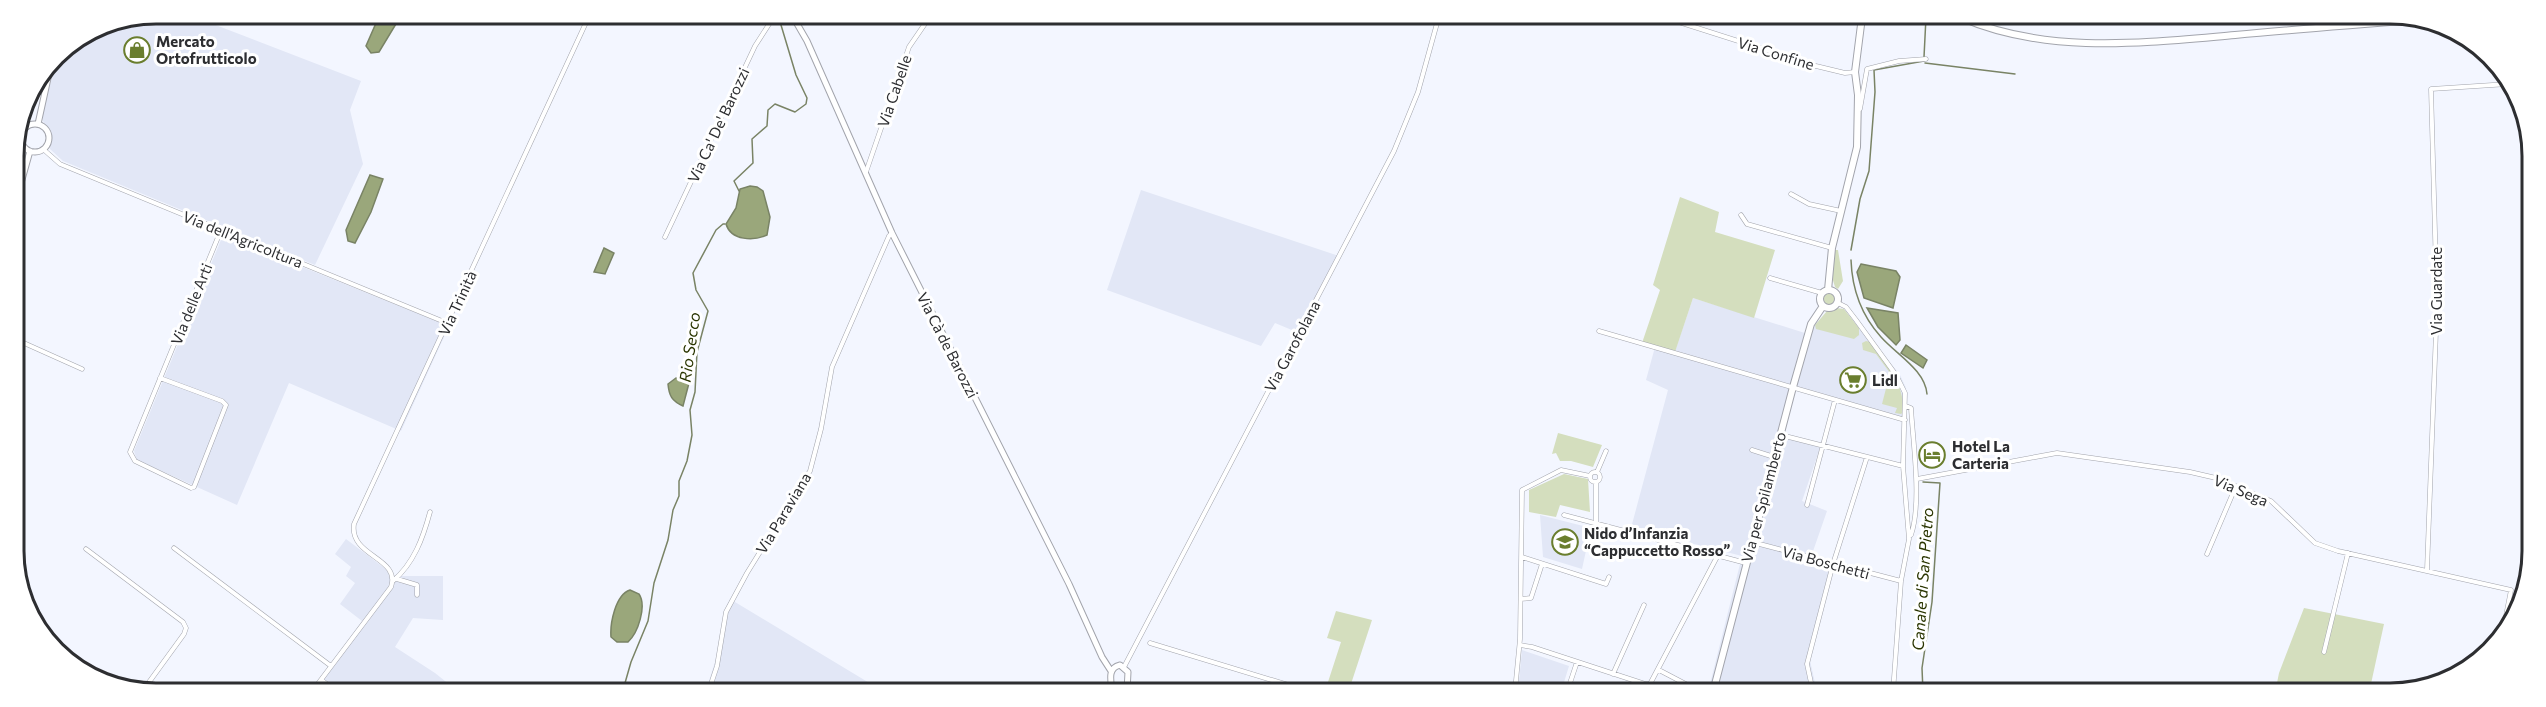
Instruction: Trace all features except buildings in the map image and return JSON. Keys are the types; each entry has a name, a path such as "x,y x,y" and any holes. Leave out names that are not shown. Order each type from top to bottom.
{"main road":[{"path":"1825,291 1837,294 1838,303 1830,309 1823,306 1819,300 1825,291 1832,248 1857,147 1858,96 1855,72 1861,24"},
{"path":"1981,24 2034,38 2102,44 2362,24"},
{"name":"Via per Spilamberto","path":"1715,683 1793,387 1811,324 1823,306"}],"street":[{"name":"Via Trinità","path":"417,595 417,585 394,580 386,566 358,544 353,531 354,524 585,24"},
{"name":"Via Ca' De' Barozzi","path":"665,237 755,46 768,24"},
{"name":"Via Cà de Barozzi","path":"797,24 807,41 892,233 1069,584 1102,657 1112,671"},
{"name":"Via Cabelle","path":"866,172 909,47 925,24"},
{"name":"Via Garofolana","path":"1124,667 1394,150 1418,92 1437,24"},
{"name":"Via Confine","path":"1685,24 1816,66 1845,73 1855,72"},
{"path":"1857,133 1867,69 1872,66 1925,59"},
{"path":"38,124 47,82"},
{"name":"Via Guardate","path":"2427,570 2438,305 2432,89 2501,84"},
{"path":"27,126 38,124 45,128 48,135 48,142 43,149 30,151"},
{"path":"24,145 30,151"},
{"name":"Via dell'Agricoltura","path":"43,149 60,164 447,323"},
{"path":"24,172 30,151"},
{"path":"1791,194 1809,204 1841,211"},
{"path":"1741,215 1747,224 1832,248"},
{"name":"Via delle Arti","path":"160,378 222,401 226,405 196,484 191,488 135,461 130,452 160,378 221,230"},
{"name":"Via Paraviana","path":"711,683 718,659 726,612 747,573 810,471 821,429 832,367 892,233"},
{"path":"1770,278 1825,291"},
{"path":"1838,303 1847,308 1896,375 1905,393 1903,466 1909,538"},
{"path":"1599,331 1905,420"},
{"path":"24,343 82,369"},
{"path":"1807,505 1835,400"},
{"path":"1894,683 1900,581 1909,538 1915,523 1917,479 1911,408 1905,405"},
{"path":"1780,435 1903,466"},
{"path":"1752,450 1774,457"},
{"path":"1590,476 1593,472 1597,472 1606,451"},
{"name":"Via Sega","path":"1917,479 2057,453 2190,472 2236,486 2271,501 2315,543 2348,553 2511,590 2507,611"},
{"path":"1812,683 1807,664 1833,564 1867,457"},
{"path":"1516,683 1520,645 1522,490 1561,470 1590,476"},
{"path":"1596,523 1596,482 1600,477 1597,472"},
{"path":"1590,476 1592,481 1596,482"},
{"path":"2207,554 2236,486"},
{"path":"319,683 394,580 404,572 422,540 430,512"},
{"path":"1564,515 1746,563"},
{"name":"Via Boschetti","path":"1752,542 1900,581"},
{"path":"174,548 331,666"},
{"path":"86,549 183,622 186,628 149,683"},
{"path":"2324,652 2348,553"},
{"path":"1649,683 1659,670 1718,555"},
{"path":"1522,557 1606,584 1609,577"},
{"path":"1521,599 1531,598 1542,564"},
{"path":"1613,674 1644,605"},
{"path":"1150,643 1282,683"},
{"path":"1520,645 1644,683"},
{"path":"1570,683 1577,662"},
{"path":"1112,683 1112,671 1117,665 1124,667 1128,675 1128,683"},
{"path":"1659,670 1684,683"},
{"path":"321,680 325,683"}],"shaded area":[{"path":"147,24 213,24 361,81 350,110 363,164 315,265 63,161 50,149 50,132 43,121 53,74 83,46 105,34 122,28"},
{"path":"376,24 396,24 379,52 371,53 366,46"},
{"path":"370,175 383,179 371,212 355,243 348,241 346,230"},
{"path":"750,186 763,191 770,217 767,235 750,239 733,234 726,224 736,208 740,189"},
{"path":"1141,190 1339,256 1299,333 1275,323 1261,346 1107,290"},
{"path":"1680,197 1719,212 1715,232 1775,250 1754,318 1693,298 1675,352 1642,343 1660,290 1653,285"},
{"path":"223,235 449,326 401,431 289,383 237,505 137,460 134,451"},
{"path":"604,248 614,253 605,274 594,272"},
{"path":"1835,250 1838,250 1843,281 1838,289 1832,277"},
{"path":"1861,264 1896,271 1900,277 1893,308 1864,298 1857,272"},
{"path":"1826,291 1832,291 1836,298 1832,305 1826,305 1822,301 1822,295"},
{"path":"1693,298 1808,334 1811,324 1852,335 1860,329 1900,375 1906,388 1906,419 1794,386 1781,434 1821,445 1802,501 1827,511 1811,557 1830,566 1809,656 1815,683 1710,683 1742,556 1631,528 1668,390 1646,380 1655,347 1675,351"},
{"path":"1837,308 1844,309 1859,328 1859,335 1854,339 1816,329 1815,325 1827,311"},
{"path":"1867,308 1898,313 1900,340 1896,345 1878,327"},
{"path":"1870,342 1897,382 1903,400 1904,411 1901,414 1895,413 1897,408 1882,404 1890,373 1876,354 1863,350 1862,343"},
{"path":"1906,345 1927,360 1923,368 1901,353"},
{"path":"676,378 689,383 683,406 672,398 669,392 668,384"},
{"path":"1558,433 1602,445 1593,467 1571,461 1560,461 1556,453 1552,454"},
{"path":"1564,474 1588,479 1590,512 1560,505 1556,517 1529,512 1529,490"},
{"name":"Nido d’Infanzia “Cappuccetto Rosso”","path":"1540,515 1591,528 1582,569 1543,557"},
{"path":"346,539 395,576 443,576 443,620 413,618 395,647 448,683 316,683 362,621 340,604 355,583 346,576 351,567 335,554"},
{"path":"630,590 639,594 642,612 632,638 628,642 617,642 611,637 611,625 617,604"},
{"path":"730,599 869,683 708,683 718,653 724,612"},
{"path":"2304,608 2384,624 2371,683 2277,683"},
{"path":"1336,611 1372,620 1351,683 1328,682 1341,642 1327,638"},
{"path":"1522,650 1569,666 1564,683 1519,683"}],"waterway":[{"name":"Rio Secco","path":"739,191 734,181 753,163 752,139 767,126 768,110 775,104 795,112 806,104 807,98 796,75 781,24"},
{"name":"Canale di San Pietro","path":"1924,57 1926,24"},
{"name":"Canale di San Pietro","path":"1851,250 1860,199 1869,171 1875,92 1874,70 1924,61"},
{"path":"1925,63 2015,74"},
{"name":"Rio Secco","path":"625,683 648,621 654,583 668,540 673,510 679,496 679,481 687,461 692,435 690,410 695,392 697,352 708,311 696,290 693,273 716,230 725,224"},
{"name":"Canale di San Pietro","path":"1851,260 1856,292 1868,320 1881,337 1916,370 1925,385 1927,394"},
{"name":"Canale di San Pietro","path":"1923,482 1940,483 1932,602 1922,668 1923,683"}],"place":[{"name":"Mercato Ortofrutticolo","path":"137,50"},
{"name":"Lidl","path":"1853,380"},
{"name":"Hotel La Carteria","path":"1932,455"},
{"name":"Nido d’Infanzia “Cappuccetto Rosso”","path":"1565,542"}]}
